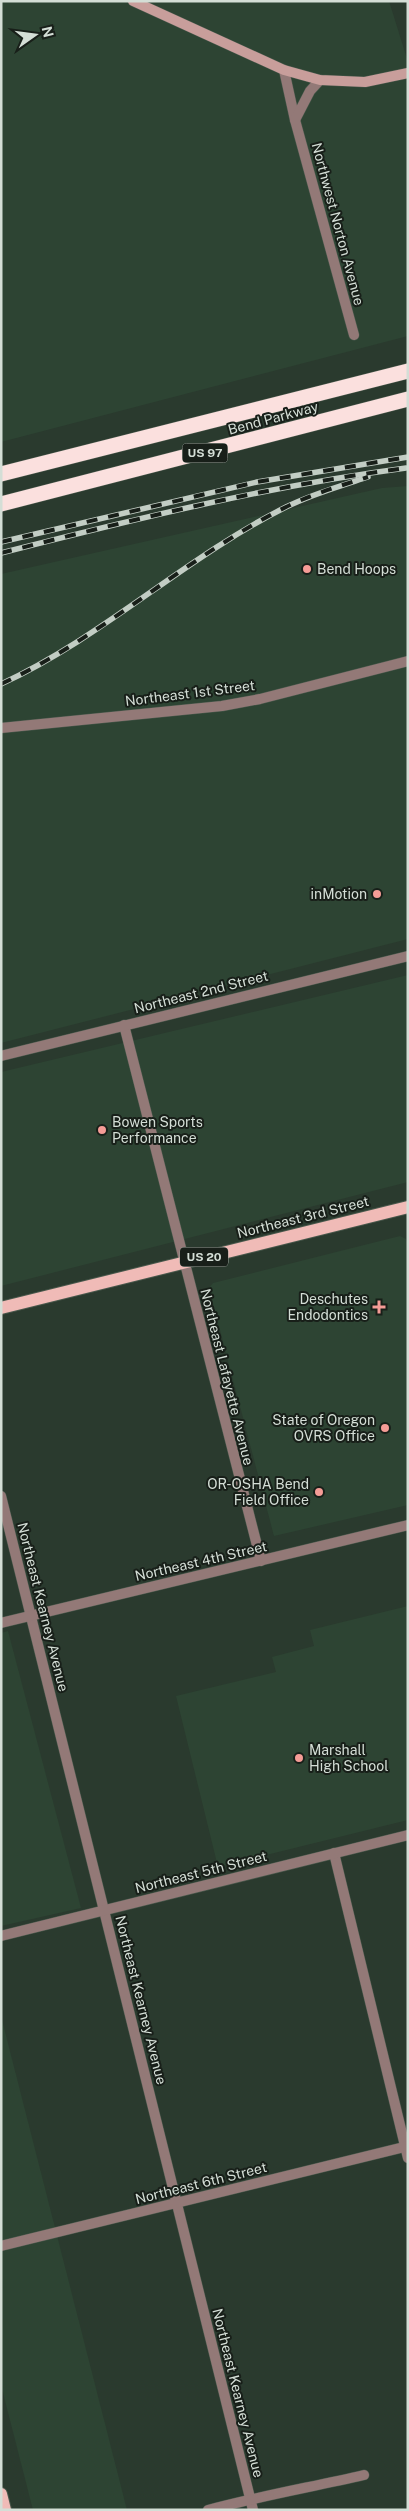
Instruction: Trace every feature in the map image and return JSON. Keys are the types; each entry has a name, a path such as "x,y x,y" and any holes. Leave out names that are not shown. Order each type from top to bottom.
{"highway":[{"name":"Bend Parkway","path":"1,474 408,371"},
{"name":"Bend Parkway","path":"1,504 408,399"}],"main road":[{"path":"133,1 284,70 320,80 365,82 408,73"},
{"name":"Northeast 3rd Street","path":"1,1308 408,1207"},
{"path":"1,2494 5,2510"}],"street":[{"name":"Northwest Norton Avenue","path":"284,70 295,120 354,336"},
{"path":"295,120 310,92 320,80"},
{"name":"Northeast 1st Street","path":"1,728 222,706 260,699 408,661"},
{"name":"Northeast 2nd Street","path":"1,1056 408,956"},
{"name":"Northeast Lafayette Avenue","path":"124,1025 260,1561"},
{"name":"Northeast Kearney Avenue","path":"1,1496 253,2510"},
{"name":"Northeast 4th Street","path":"1,1623 408,1525"},
{"name":"Northeast 5th Street","path":"1,1936 408,1835"},
{"path":"334,1853 408,2158"},
{"name":"Northeast 6th Street","path":"1,2246 406,2147"},
{"path":"208,2510 250,2498 282,2494 364,2475"}],"shaded area":[{"path":"1,1 389,1 408,62 408,336 1,442"},
{"path":"408,486 408,939 1,1043 1,574 382,488"},
{"path":"408,975 408,1182 1,1286 1,1072"},
{"path":"400,1236 406,1239 408,1244 408,1505 274,1536 209,1288 213,1283"},
{"name":"Marshall High School","path":"408,1606 408,1820 218,1867 176,1696 276,1672 272,1657 314,1646 310,1630"},
{"path":"8,1631 81,1908 1,1926 1,1633"},
{"path":"1,2016 127,2510 33,2510 1,2385"}],"railway":[{"path":"1,542 257,482 408,457"},
{"path":"1,553 202,504 304,484 406,468"},
{"path":"1,684 75,644 249,527 306,498 368,477"}],"place":[{"name":"Bend Hoops","path":"307,569"},
{"name":"inMotion","path":"377,894"},
{"name":"Bowen Sports Performance","path":"102,1130"},
{"name":"Deschutes Endodontics","path":"379,1307"},
{"name":"State of Oregon OVRS Office","path":"385,1428"},
{"name":"OR-OSHA Bend Field Office","path":"319,1492"},
{"name":"Marshall High School","path":"299,1758"}]}
